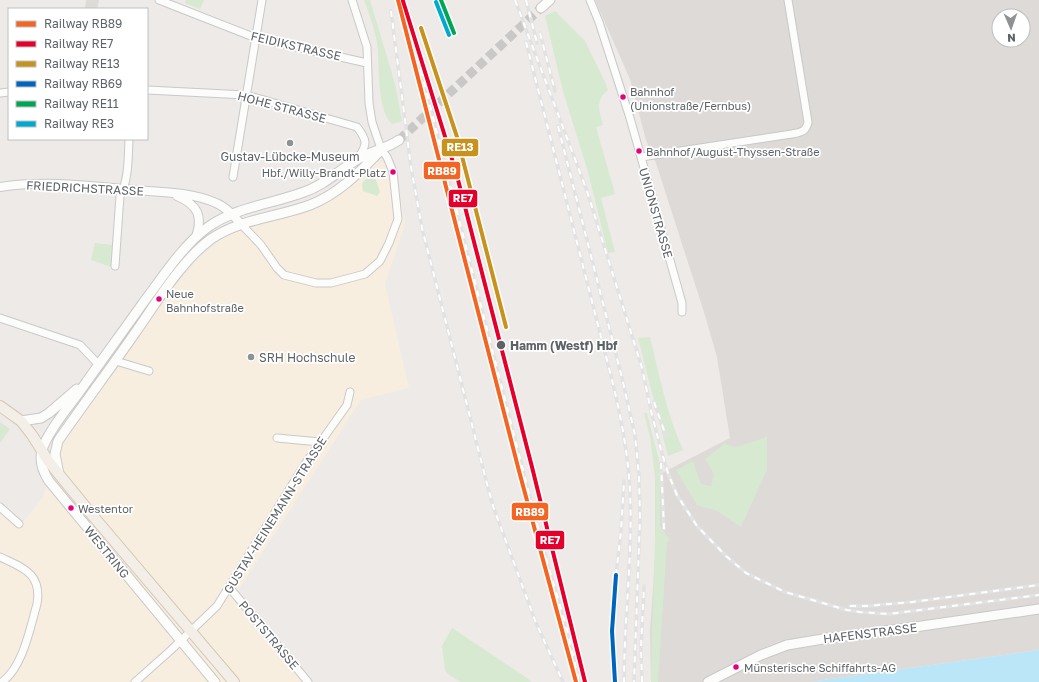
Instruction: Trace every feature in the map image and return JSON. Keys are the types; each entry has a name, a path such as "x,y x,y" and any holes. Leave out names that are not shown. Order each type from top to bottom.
{"main road":[{"path":"541,8 550,0"},
{"path":"42,452 49,435 88,380 177,257 196,237 215,222 232,214 304,192 320,185 358,158 399,140"},
{"path":"59,475 54,454 58,441 165,290 190,259 212,239 242,224 311,204 335,193 363,169 381,149"},
{"path":"21,421 41,418 88,380"},
{"path":"0,406 21,421 32,435 42,452"},
{"name":"WESTRING","path":"42,452 59,475 190,632 234,682"},
{"name":"WESTRING","path":"42,452 42,468 49,482 215,682"},
{"name":"HAFENSTRASSE","path":"708,682 761,655 787,645 1039,609"}],"street":[{"name":"FEIDIKSTRASSE","path":"159,0 256,38 367,63"},
{"path":"233,177 262,0"},
{"path":"242,224 261,245 277,268 284,275 323,284 331,283 365,274 380,261 396,228 398,219 392,170 387,157 381,149 372,122 369,103 367,47 352,0"},
{"name":"UNIONSTRASSE","path":"590,0 601,29 641,157 682,303 682,312"},
{"path":"641,157 792,134 803,131 807,128 808,122 788,0"},
{"name":"HOHE STRASSE","path":"148,90 246,95 357,127 365,136 366,142 364,150 358,158"},
{"path":"115,266 120,196 127,172 129,140"},
{"name":"FRIEDRICHSTRASSE","path":"0,187 37,183 197,196 217,203 232,214 242,224"},
{"name":"FRIEDRICHSTRASSE","path":"169,193 184,199 198,213 199,221 196,237"},
{"path":"0,318 80,345 99,365"},
{"path":"116,360 150,371"},
{"name":"GUSTAV-HEINEMANN-STRASSE","path":"135,682 182,641 217,606 297,476 349,401 350,392"},
{"path":"277,438 320,442"},
{"path":"0,507 19,524"},
{"path":"0,557 27,570 35,579 38,600 19,660 3,682"},
{"name":"POSTSTRASSE","path":"229,587 308,682"}],"shaded area":[{"path":"86,0 99,0 97,8 85,8"},
{"path":"595,0 1039,0 1039,650 809,682 651,682 650,631 659,504 658,475 730,438 717,357 656,163 646,140 630,79"},
{"path":"375,162 387,163 397,175 405,224 385,284 409,388 361,400 234,597 302,682 0,682 0,512 19,527 43,497 58,450 163,299 201,256 230,232 285,219 331,199"}],"green space":[{"path":"186,0 204,0 200,9 185,3"},
{"path":"364,0 370,0 395,84 402,121 392,124 383,108 377,42"},
{"path":"555,11 585,41 608,90 601,98 599,106 603,125 596,127 615,194 601,198 615,252 608,253 588,172 563,91 545,16"},
{"path":"372,176 376,180 380,192 377,196 363,191 363,182 368,177"},
{"path":"95,243 112,245 111,267 91,260"},
{"path":"650,337 668,408 683,450 668,456 638,338"},
{"path":"644,413 647,413 660,464 660,526 670,540 667,542 658,682 651,682 655,540 655,476 650,437"},
{"path":"0,422 10,429 0,443"},
{"path":"767,437 767,470 741,527 717,511 697,505 676,470 693,461 701,484 711,486 714,474 705,459 724,444 736,447"},
{"path":"452,628 532,682 461,682 448,674 445,670 442,646"}],"water":[{"path":"1039,650 1039,682 809,682"}],"tunnel":[{"path":"399,140 541,8"}],"railway":[{"path":"403,0 523,470 568,633 579,682"},
{"path":"515,0 587,191 642,368 651,411 668,473 677,495 697,526 726,556 746,573 785,592 847,610 889,614 1039,595"},
{"path":"526,0 537,43"},
{"path":"391,11 411,167 422,228 486,480 493,506 536,623 563,682"},
{"path":"540,33 555,91"},
{"path":"526,42 612,380 626,449 631,515 624,682"},
{"path":"558,126 635,435 639,476 640,518 634,682"},
{"path":"654,402 666,436"},
{"path":"661,463 664,529"},
{"path":"616,575 621,531 624,481"},
{"path":"850,606 912,602 1039,585"},
{"path":"642,682 641,647 644,586"}],"rail line":[{"name":"RB89","path":"398,0 519,471 576,682"},
{"name":"RE11","path":"441,0 454,33"},
{"name":"RE7","path":"403,1 456,172 532,467 585,682"},
{"name":"RE3","path":"436,2 449,35"},
{"name":"RE13","path":"421,28 457,137 506,327"},
{"name":"RB69","path":"615,682 612,631 616,575"}],"place":[{"name":"Bahnhof (Unionstraße/Fernbus)","path":"623,97"},
{"name":"Gustav-Lübcke-Museum","path":"290,143"},
{"name":"Bahnhof/August-Thyssen-Straße","path":"639,151"},
{"name":"Hbf./Willy-Brandt-Platz","path":"393,172"},
{"name":"Neue Bahnhofstraße","path":"159,299"},
{"name":"Hamm (Westf) Hbf","path":"501,345"},
{"name":"SRH Hochschule","path":"251,357"},
{"name":"Westentor","path":"71,508"},
{"name":"Münsterische Schiffahrts-AG","path":"736,667"}]}
